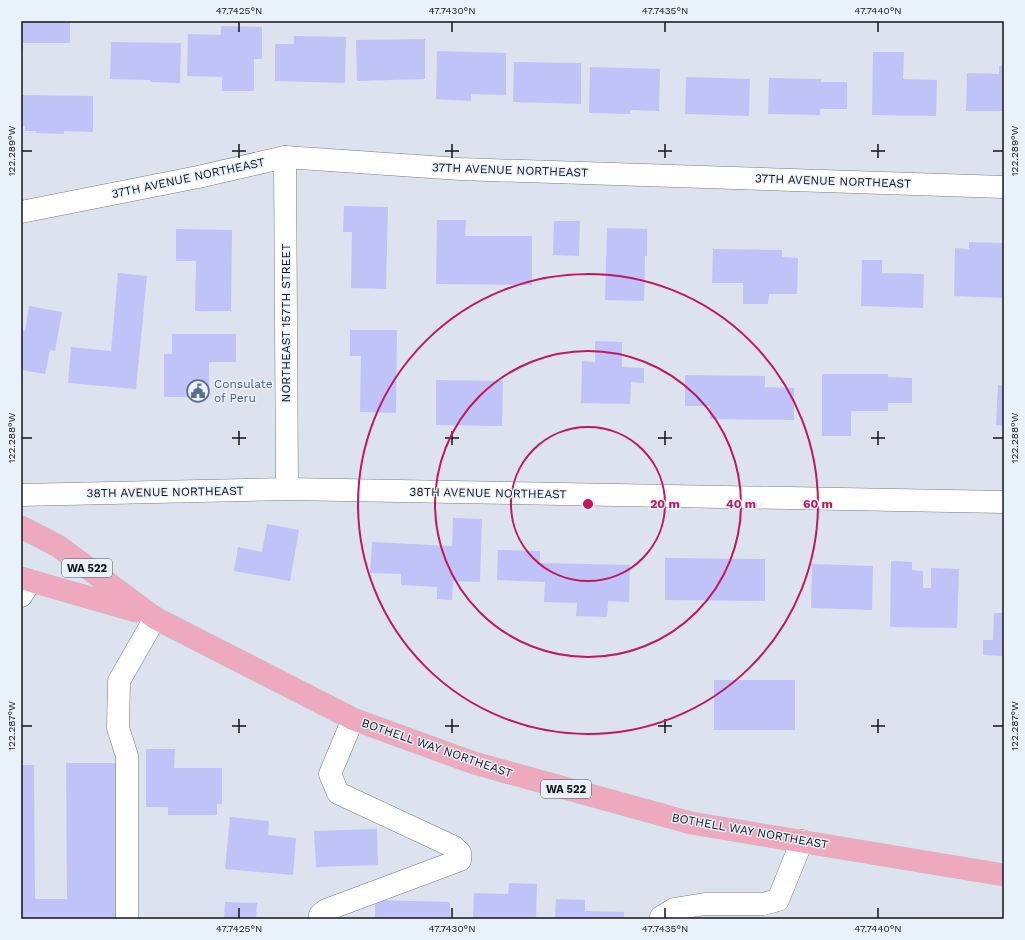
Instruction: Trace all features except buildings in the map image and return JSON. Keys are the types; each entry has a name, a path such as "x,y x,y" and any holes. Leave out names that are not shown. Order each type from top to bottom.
{"main road":[{"name":"BOTHELL WAY NORTHEAST","path":"21,527 58,546 152,617 353,719 474,763 691,823 1004,875"},
{"name":"BOTHELL WAY NORTHEAST","path":"24,585 152,617"}],"street":[{"name":"37TH AVENUE NORTHEAST","path":"21,212 198,177 285,157 460,169 1004,187"},
{"name":"NORTHEAST 157TH STREET","path":"285,157 287,490"},
{"name":"38TH AVENUE NORTHEAST","path":"21,495 287,490 1004,502"},
{"path":"127,919 127,756 118,728 119,681 152,617"},
{"path":"320,919 320,915 326,910 460,860 460,853 454,847 338,793 330,774 353,719"},
{"path":"661,919 661,917 674,909 705,904 763,904 778,900 802,842"}],"place":[{"name":"Consulate of Peru","path":"198,391"}]}
